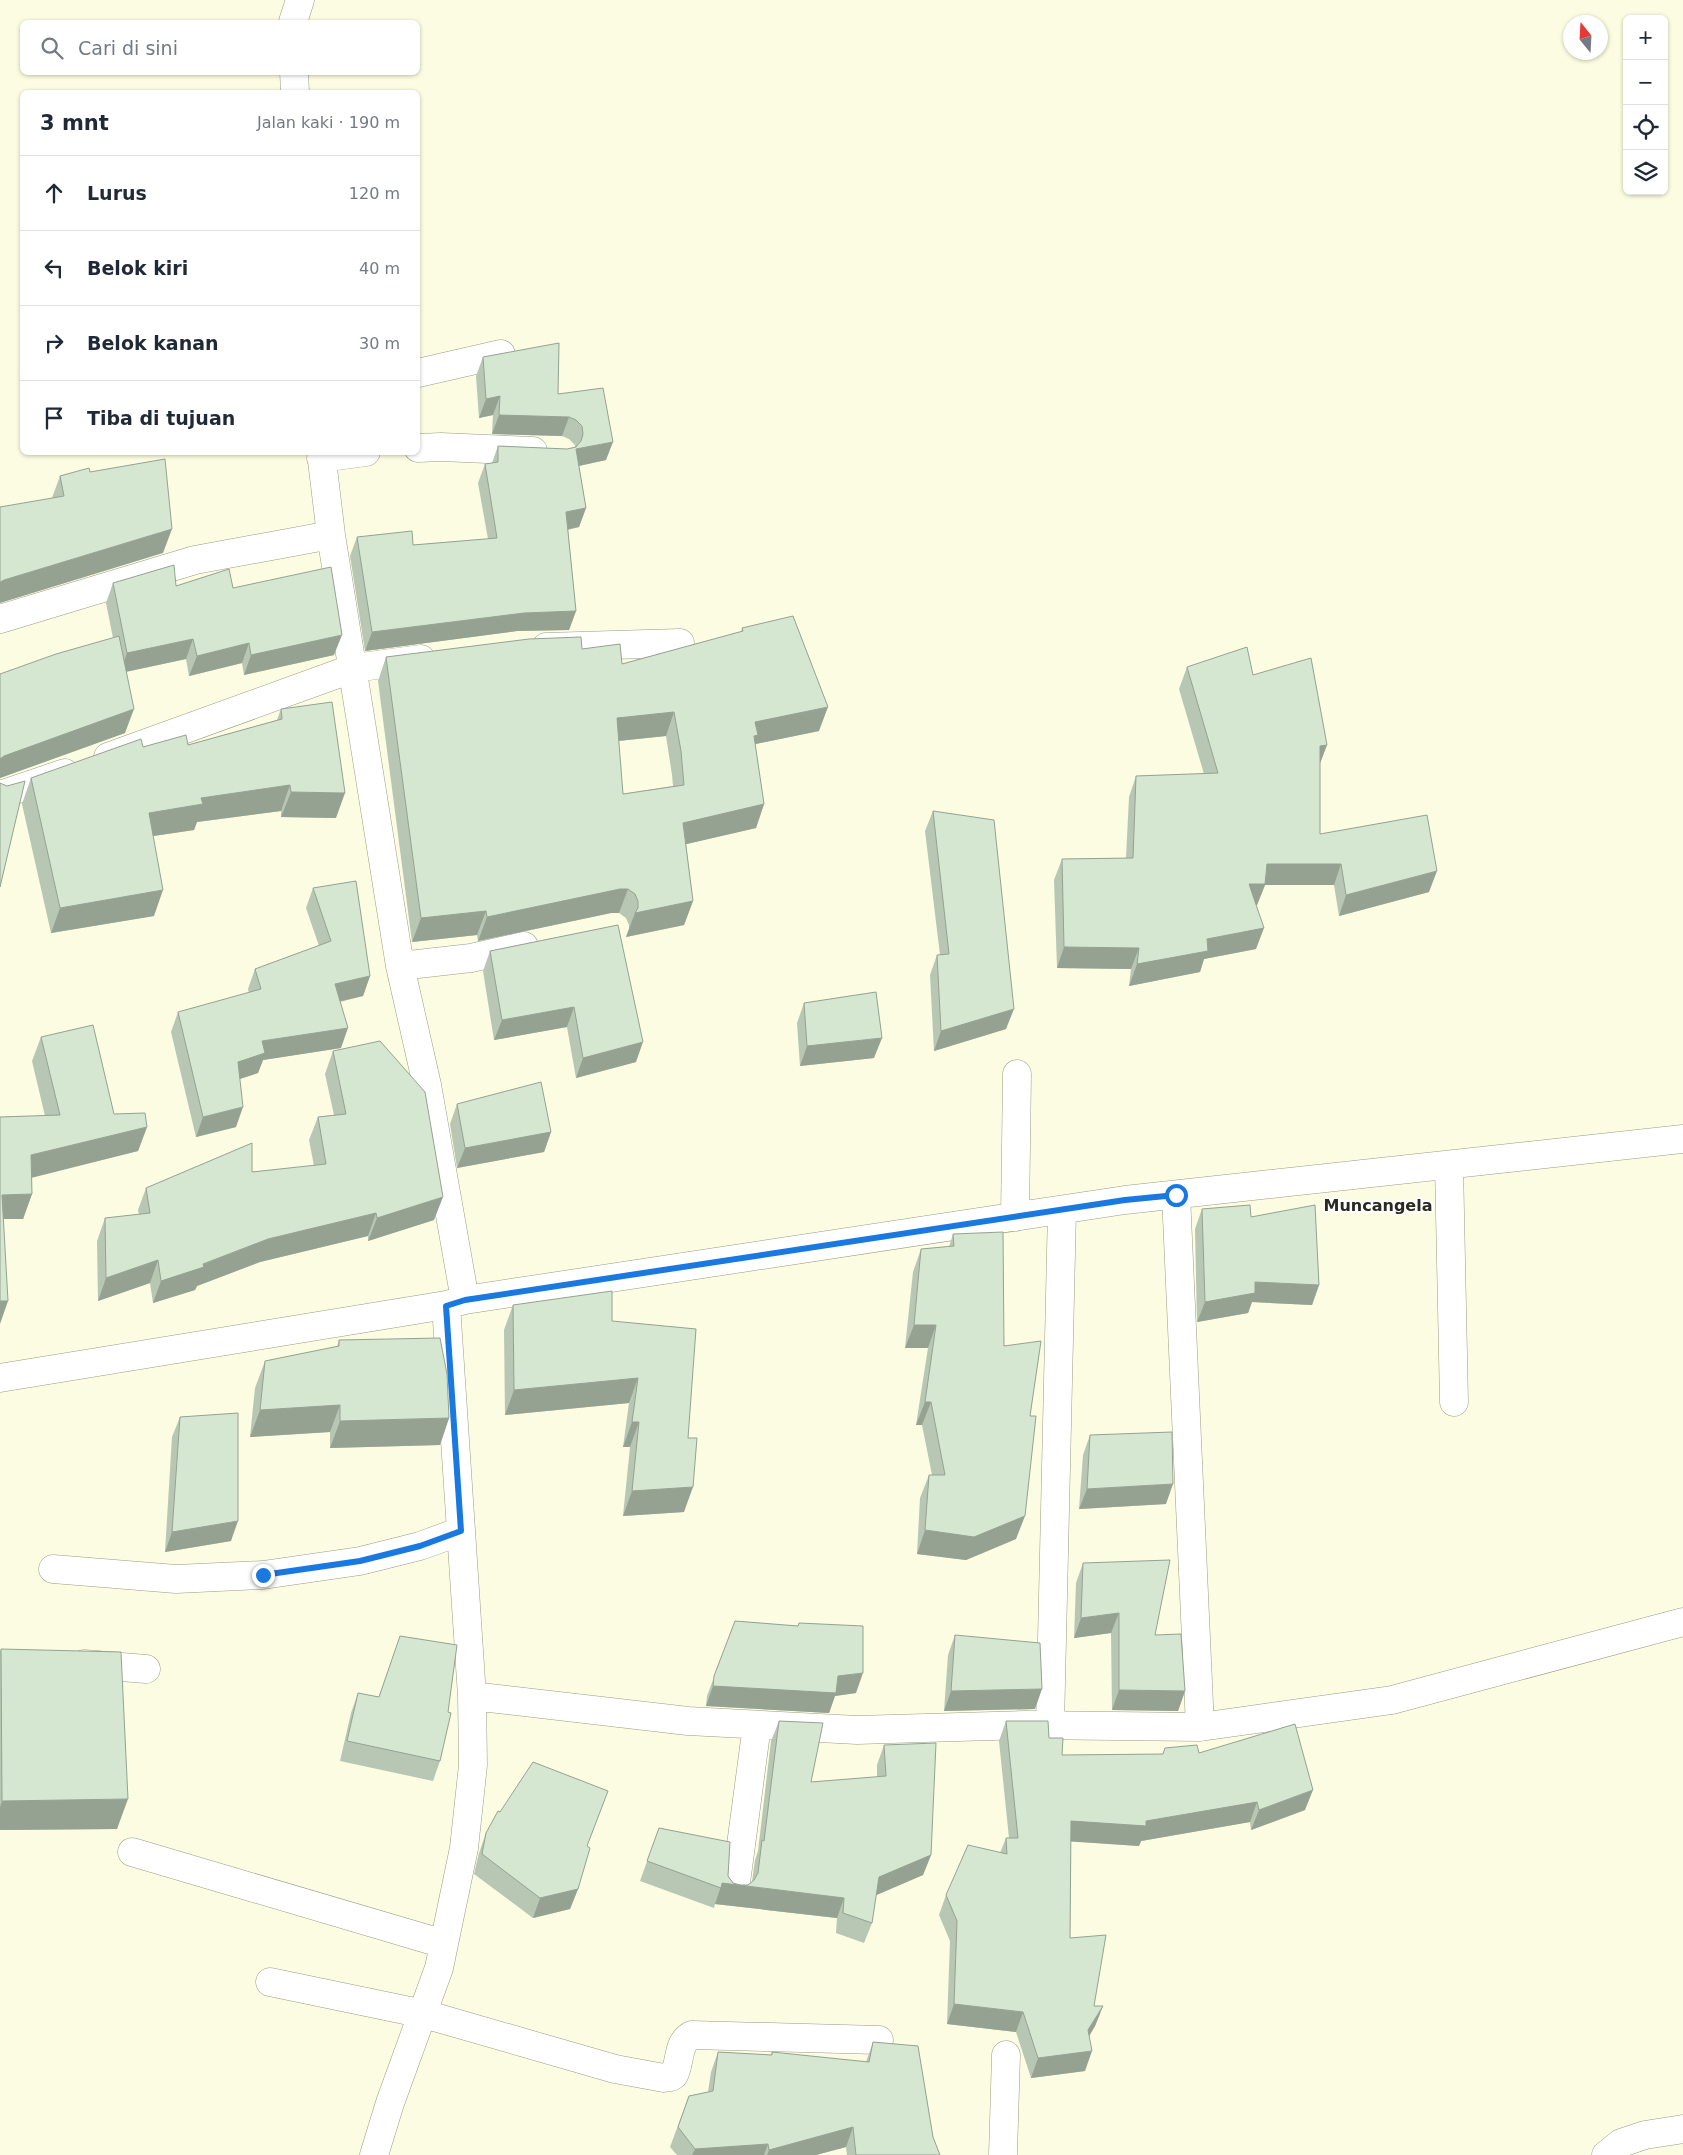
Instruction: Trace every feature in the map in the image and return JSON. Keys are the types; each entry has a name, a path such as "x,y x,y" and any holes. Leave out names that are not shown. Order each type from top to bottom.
{"street":[{"path":"294,20 300,0"},
{"path":"294,75 295,90"},
{"path":"420,373 501,354"},
{"path":"420,448 442,446 561,452"},
{"path":"321,455 331,535 354,668 400,966 427,1085 456,1303 461,1531 472,1696 473,1765 464,1848 444,1944 424,2014 390,2103 374,2155"},
{"path":"0,619 195,560 331,535"},
{"path":"519,647 680,643"},
{"path":"0,795 354,668 450,655"},
{"path":"400,966 471,958 544,942"},
{"path":"1015,1217 1017,1074"},
{"path":"0,1378 456,1303 1062,1210 1176,1195 1683,1139"},
{"path":"1449,1166 1454,1402"},
{"path":"1176,1195 1200,1727"},
{"path":"1050,1725 1062,1210"},
{"path":"53,1569 176,1579 263,1575 360,1561 420,1546 461,1531"},
{"path":"472,1696 688,1721 856,1730 1050,1725 1200,1727 1392,1700 1683,1622"},
{"path":"62,1663 146,1669"},
{"path":"735,1890 757,1725"},
{"path":"132,1852 444,1944"},
{"path":"270,1982 424,2014 615,2069 664,2078 674,2075 682,2043 692,2035 879,2040"},
{"path":"1003,2155 1006,2055"},
{"path":"1606,2155 1621,2143 1645,2135 1683,2129"}],"building":[{"path":"559,343 558,394 603,388 613,442 576,449 586,508 566,512 576,611 524,613 372,632 357,537 412,531 413,545 497,538 485,464 498,462 498,446 567,449 576,447 581,441 583,434 582,426 576,420 569,417 499,415 500,396 486,399 483,357"},
{"path":"165,459 172,529 0,582 0,507 64,496 60,476 89,468 90,472"},
{"path":"174,565 176,586 229,569 233,588 331,567 342,635 251,655 249,643 197,656 193,639 127,653 113,583"},
{"path":"793,616 828,707 755,722 758,735 754,736 764,804 683,823 693,901 635,913 638,908 638,901 635,894 628,889 620,889 487,917 486,911 421,918 386,657 529,639 581,637 582,649 620,644 622,664 743,631 742,628","holes":["674,712 681,751 684,785 623,794 617,718"]},
{"path":"119,636 134,709 0,759 0,674 56,654"},
{"path":"1247,647 1253,675 1311,658 1327,745 1320,746 1320,834 1427,815 1437,871 1346,895 1341,864 1267,864 1265,884 1249,884 1264,928 1207,939 1208,951 1137,964 1139,948 1064,947 1062,859 1133,858 1136,776 1218,773 1187,667"},
{"path":"332,702 345,793 291,792 290,785 201,798 203,804 149,813 163,890 60,908 31,778 141,739 143,747 186,735 188,745 282,719 281,709"},
{"path":"25,781 0,887 0,783 7,786"},
{"path":"933,811 994,820 1014,1009 941,1031 937,955 949,954"},
{"path":"356,881 370,976 335,984 348,1028 262,1041 265,1053 238,1062 243,1107 203,1117 178,1012 261,989 255,969 331,941 313,888"},
{"path":"618,925 643,1042 583,1058 574,1007 502,1020 490,951"},
{"path":"876,992 882,1038 807,1046 804,1003"},
{"path":"93,1025 114,1114 145,1113 147,1127 31,1155 32,1194 2,1195 8,1301 0,1301 0,1117 60,1115 41,1037"},
{"path":"380,1041 425,1092 443,1197 377,1218 376,1213 268,1239 203,1264 204,1267 161,1281 158,1260 106,1278 105,1218 150,1213 146,1188 252,1143 252,1172 326,1164 318,1117 346,1114 333,1051"},
{"path":"541,1082 551,1132 465,1148 457,1104"},
{"path":"1250,1205 1251,1217 1315,1205 1319,1285 1255,1282 1255,1293 1205,1302 1202,1209"},
{"path":"1003,1232 1004,1346 1041,1341 1030,1416 1036,1416 1025,1516 974,1537 925,1530 929,1475 945,1475 931,1402 925,1402 936,1325 914,1325 921,1249 954,1246 953,1234"},
{"path":"612,1291 612,1321 696,1329 688,1438 697,1438 693,1487 632,1491 639,1422 632,1422 638,1378 514,1390 513,1305"},
{"path":"440,1338 447,1374 449,1418 340,1421 340,1405 260,1410 265,1361 339,1346 339,1340"},
{"path":"238,1413 238,1521 172,1532 180,1417"},
{"path":"1172,1432 1173,1484 1087,1489 1090,1435"},
{"path":"1170,1560 1155,1635 1181,1634 1185,1691 1119,1690 1119,1613 1081,1618 1083,1563"},
{"path":"735,1621 798,1626 799,1623 863,1626 863,1673 838,1676 836,1693 713,1686 714,1676"},
{"path":"955,1635 1040,1643 1042,1689 951,1691"},
{"path":"400,1636 457,1645 448,1712 451,1713 440,1761 347,1741 358,1693 379,1697"},
{"path":"1,1649 121,1652 128,1799 2,1801"},
{"path":"779,1721 823,1723 811,1782 886,1776 884,1745 936,1743 931,1855 879,1877 872,1923 843,1913 844,1898 722,1883 721,1888 647,1861 659,1828 730,1842 728,1876 733,1883 740,1885 748,1885 754,1880 758,1873 762,1840 764,1841"},
{"path":"1006,1721 1048,1721 1049,1738 1063,1738 1062,1755 1163,1754 1165,1748 1197,1745 1199,1753 1295,1724 1313,1790 1259,1810 1257,1802 1146,1821 1146,1826 1071,1821 1070,1938 1106,1935 1094,2006 1103,2006 1088,2030 1092,2051 1038,2058 1023,2012 954,2004 957,1921 946,1895 968,1845 1007,1854 1006,1838 1018,1838"},
{"path":"533,1762 608,1791 587,1846 590,1848 578,1889 540,1898 482,1854 486,1833 498,1811 500,1812"},
{"path":"873,2042 918,2046 933,2137 940,2155 856,2155 853,2127 769,2150 768,2144 695,2149 678,2127 689,2096 713,2091 718,2052 772,2055 772,2052 869,2062"}],"district":[{"name":"Muncangela","path":"1378,1205"}],"route":[{"path":"263,1575 360,1561 420,1546 461,1531 446,1306 465,1300 1125,1200 1176,1195"}]}
